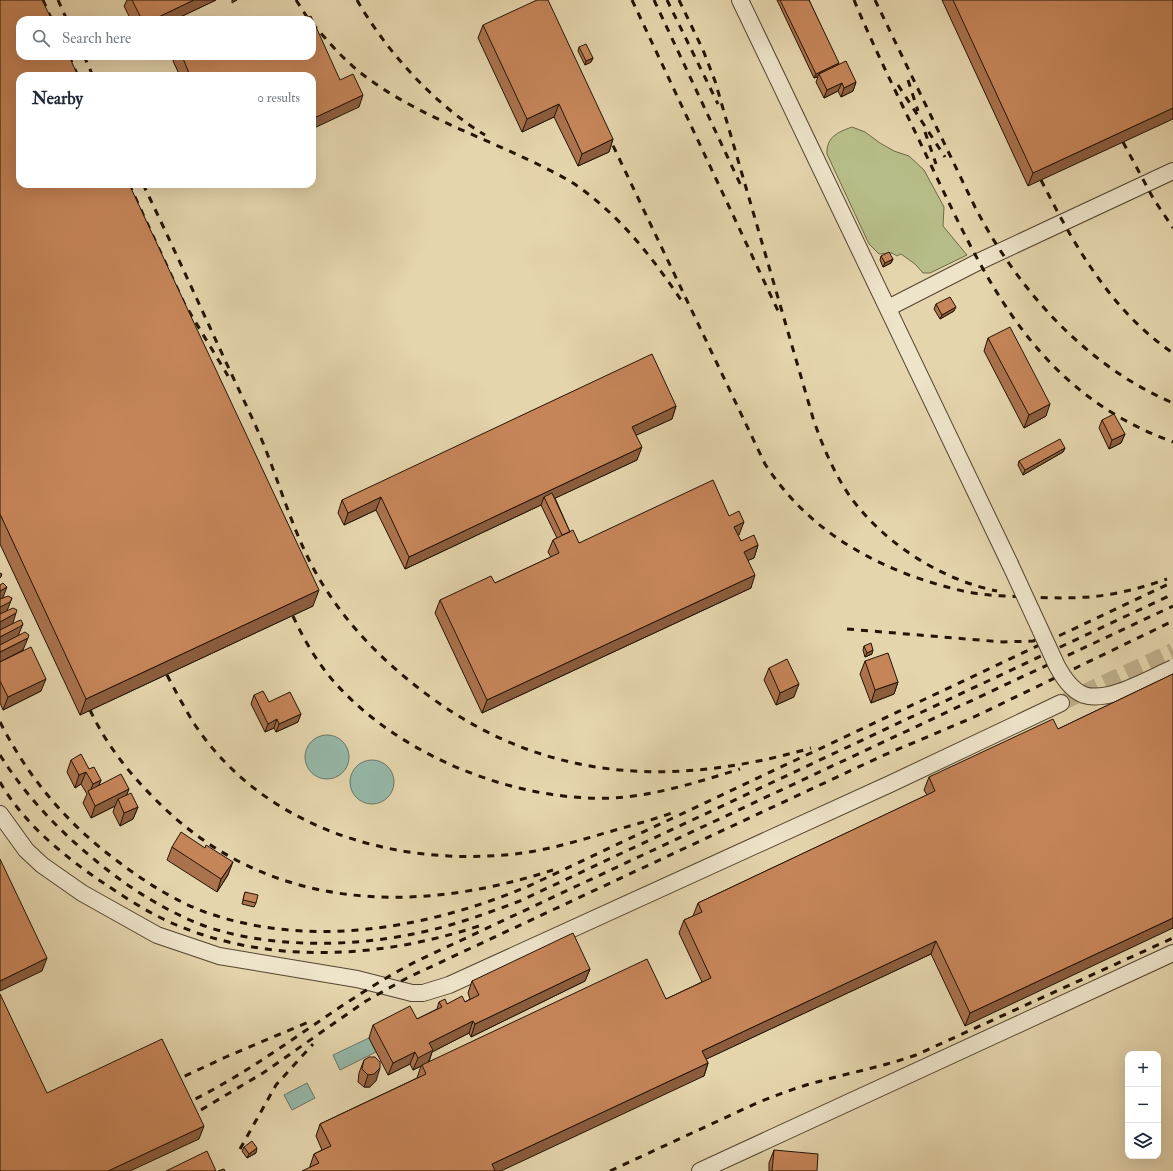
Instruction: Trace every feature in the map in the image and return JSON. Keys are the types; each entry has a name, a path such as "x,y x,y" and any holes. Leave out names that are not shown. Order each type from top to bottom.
{"lane":[{"path":"740,0 1010,564 1057,666 1066,681 1082,694 1093,697 1119,691 1173,668"},
{"path":"888,308 978,262 1173,171"},
{"path":"0,814 26,850 42,865 82,893 157,935 220,956 357,980 412,993 423,993 436,990 486,968 897,781 1061,703"},
{"path":"700,1171 1173,953"}],"green space":[{"path":"852,127 865,132 894,151 909,156 924,170 944,207 943,226 967,255 930,273 923,273 915,264 901,254 897,256 892,253 879,254 869,244 827,154 827,148 831,139 838,133"}],"shaded area":[{"path":"323,735 331,735 336,736 343,741 348,748 348,766 343,773 336,778 323,779 315,776 308,769 305,761 305,753 308,745 315,738"},
{"path":"368,760 376,760 381,761 388,766 393,773 393,791 388,798 381,803 368,804 360,801 353,794 350,786 350,778 353,770 360,763"},
{"path":"369,1038 376,1052 340,1070 333,1055"},
{"path":"307,1083 315,1098 292,1110 284,1095"}],"building":[{"path":"0,0 42,0 50,16 16,16 16,60 71,60 76,72 16,72 16,188 131,188 319,590 86,699 0,514"},
{"path":"132,0 194,0 160,16 140,16"},
{"path":"537,0 548,0 613,139 582,154 559,104 527,119 483,25"},
{"path":"780,0 809,0 839,63 816,74"},
{"path":"953,0 1173,0 1173,108 1033,173"},
{"path":"316,27 340,80 353,74 363,95 316,117 316,72 189,72 184,60 316,60"},
{"path":"586,44 593,58 586,61 579,47"},
{"path":"846,61 856,82 844,88 842,83 827,90 819,74"},
{"path":"889,252 893,259 885,263 881,256"},
{"path":"950,297 956,307 942,315 936,304"},
{"path":"1010,327 1050,404 1029,415 988,338"},
{"path":"652,354 676,406 632,427 642,447 409,557 381,497 348,513 342,500"},
{"path":"1114,414 1125,434 1112,440 1102,420"},
{"path":"1060,439 1065,448 1025,470 1019,461"},
{"path":"713,480 729,516 739,511 744,522 734,527 741,541 754,535 758,545 744,552 755,575 487,700 440,600 491,576 495,583 559,553 553,540 573,530 579,543"},
{"path":"552,493 570,532 562,535 544,497"},
{"path":"3,583 7,587 0,591 0,585"},
{"path":"8,596 12,598 10,602 0,607 0,599"},
{"path":"13,608 17,610 16,613 0,622 0,614"},
{"path":"21,620 23,624 21,626 0,637 0,630"},
{"path":"25,632 29,635 28,638 0,652 0,645"},
{"path":"871,643 873,650 867,653 864,646"},
{"path":"31,647 46,679 8,697 0,681 0,662"},
{"path":"888,653 898,682 875,690 865,661"},
{"path":"787,659 799,684 780,693 769,668"},
{"path":"1173,674 1173,918 970,1013 936,941 702,1051 708,1063 492,1164 495,1171 302,1171 319,1163 314,1154 331,1146 320,1124 426,1074 422,1065 647,959 666,999 711,978 684,920 702,912 698,903 935,791 929,777 1053,719 1058,729"},
{"path":"263,691 269,702 290,692 301,714 279,724 277,719 268,724 254,695"},
{"path":"81,754 89,769 94,767 101,780 93,784 86,772 79,775 71,760"},
{"path":"121,774 129,789 95,806 88,791"},
{"path":"131,793 138,807 124,813 118,799"},
{"path":"181,832 205,848 206,845 233,862 221,879 172,847"},
{"path":"0,859 47,958 0,981"},
{"path":"245,892 258,895 256,903 243,900"},
{"path":"573,933 590,969 475,1024 473,1021 429,1043 433,1050 418,1058 415,1052 393,1063 373,1025 410,1006 417,1019 442,1007 439,1002 445,999 447,1004 462,996 465,1002 479,995 472,981"},
{"path":"0,994 47,1093 162,1039 204,1126 108,1171 0,1171"},
{"path":"369,1057 375,1057 380,1062 380,1068 374,1074 368,1075 362,1069 364,1060"},
{"path":"252,1141 257,1148 249,1154 244,1147"},
{"path":"774,1150 818,1154 817,1171 772,1171"},
{"path":"207,1151 216,1171 166,1171"}],"tunnel":[{"path":"1061,703 1173,651"}],"railway":[{"path":"43,0 50,16"},
{"path":"58,0 65,16"},
{"path":"296,0 306,16"},
{"path":"357,0 382,38 430,93 466,123 485,135"},
{"path":"632,0 779,313"},
{"path":"654,0 743,190"},
{"path":"667,0 718,104"},
{"path":"679,0 703,50 715,81 813,418 824,448 838,477 849,495 878,528 914,556 955,578 976,586 997,591"},
{"path":"854,0 872,41 972,249 996,290 1021,328 1051,363 1085,394 1126,421 1173,442"},
{"path":"875,0 975,207 992,238 1012,267 1034,296 1083,347 1111,368 1141,387 1173,403"},
{"path":"316,28 348,62 364,76 390,93 425,113 552,171 590,195 620,223 647,253 683,303"},
{"path":"71,60 76,72"},
{"path":"86,60 91,72"},
{"path":"908,80 918,111"},
{"path":"898,85 945,157"},
{"path":"925,132 936,164"},
{"path":"607,133 765,464 794,501 810,517 846,544 887,566 932,583 980,594 1047,598 1086,597 1121,592 1167,579"},
{"path":"1123,142 1153,198 1173,228"},
{"path":"1041,180 1067,229 1096,275 1131,317 1151,336 1173,353"},
{"path":"131,188 184,303 228,376"},
{"path":"145,188 261,438 299,538 318,576 337,606 355,628 374,649 406,678 452,712 500,738 548,756 598,767 650,772 702,770 756,762 811,748"},
{"path":"0,722 11,743 37,782 67,817 83,833 120,863 167,894 197,909 238,922 280,929 323,931 366,929 409,923 451,913 492,900 531,885 1173,582"},
{"path":"0,755 31,798 81,849 129,886 179,915 217,930 272,941 331,943 387,939 454,924 520,901 1173,594"},
{"path":"183,1105 243,1072 358,996 417,961 1173,606"},
{"path":"293,616 317,660 336,684 363,710 393,733 427,753 463,770 500,783 538,792 576,797 613,798 662,791 740,769"},
{"path":"189,1117 263,1073 366,1001 407,978 882,756 972,718 1173,621"},
{"path":"847,629 1003,642 1033,641 1045,637"},
{"path":"167,675 195,725 224,762 259,792 298,816 340,835 384,847 430,855 477,856 523,853 575,842 677,811"},
{"path":"90,710 110,746 135,778 154,798 197,835 243,863 291,883 342,894 393,897 446,894 500,885 553,870"},
{"path":"0,782 19,810 30,823 68,858 96,878 153,914 174,924 211,937 250,946 289,951 329,952 368,950 408,944 485,924"},
{"path":"610,1171 759,1102 813,1083 881,1066 916,1055 1173,938"},
{"path":"172,1082 228,1056 311,1021"},
{"path":"240,1149 276,1085 313,1044"}]}
